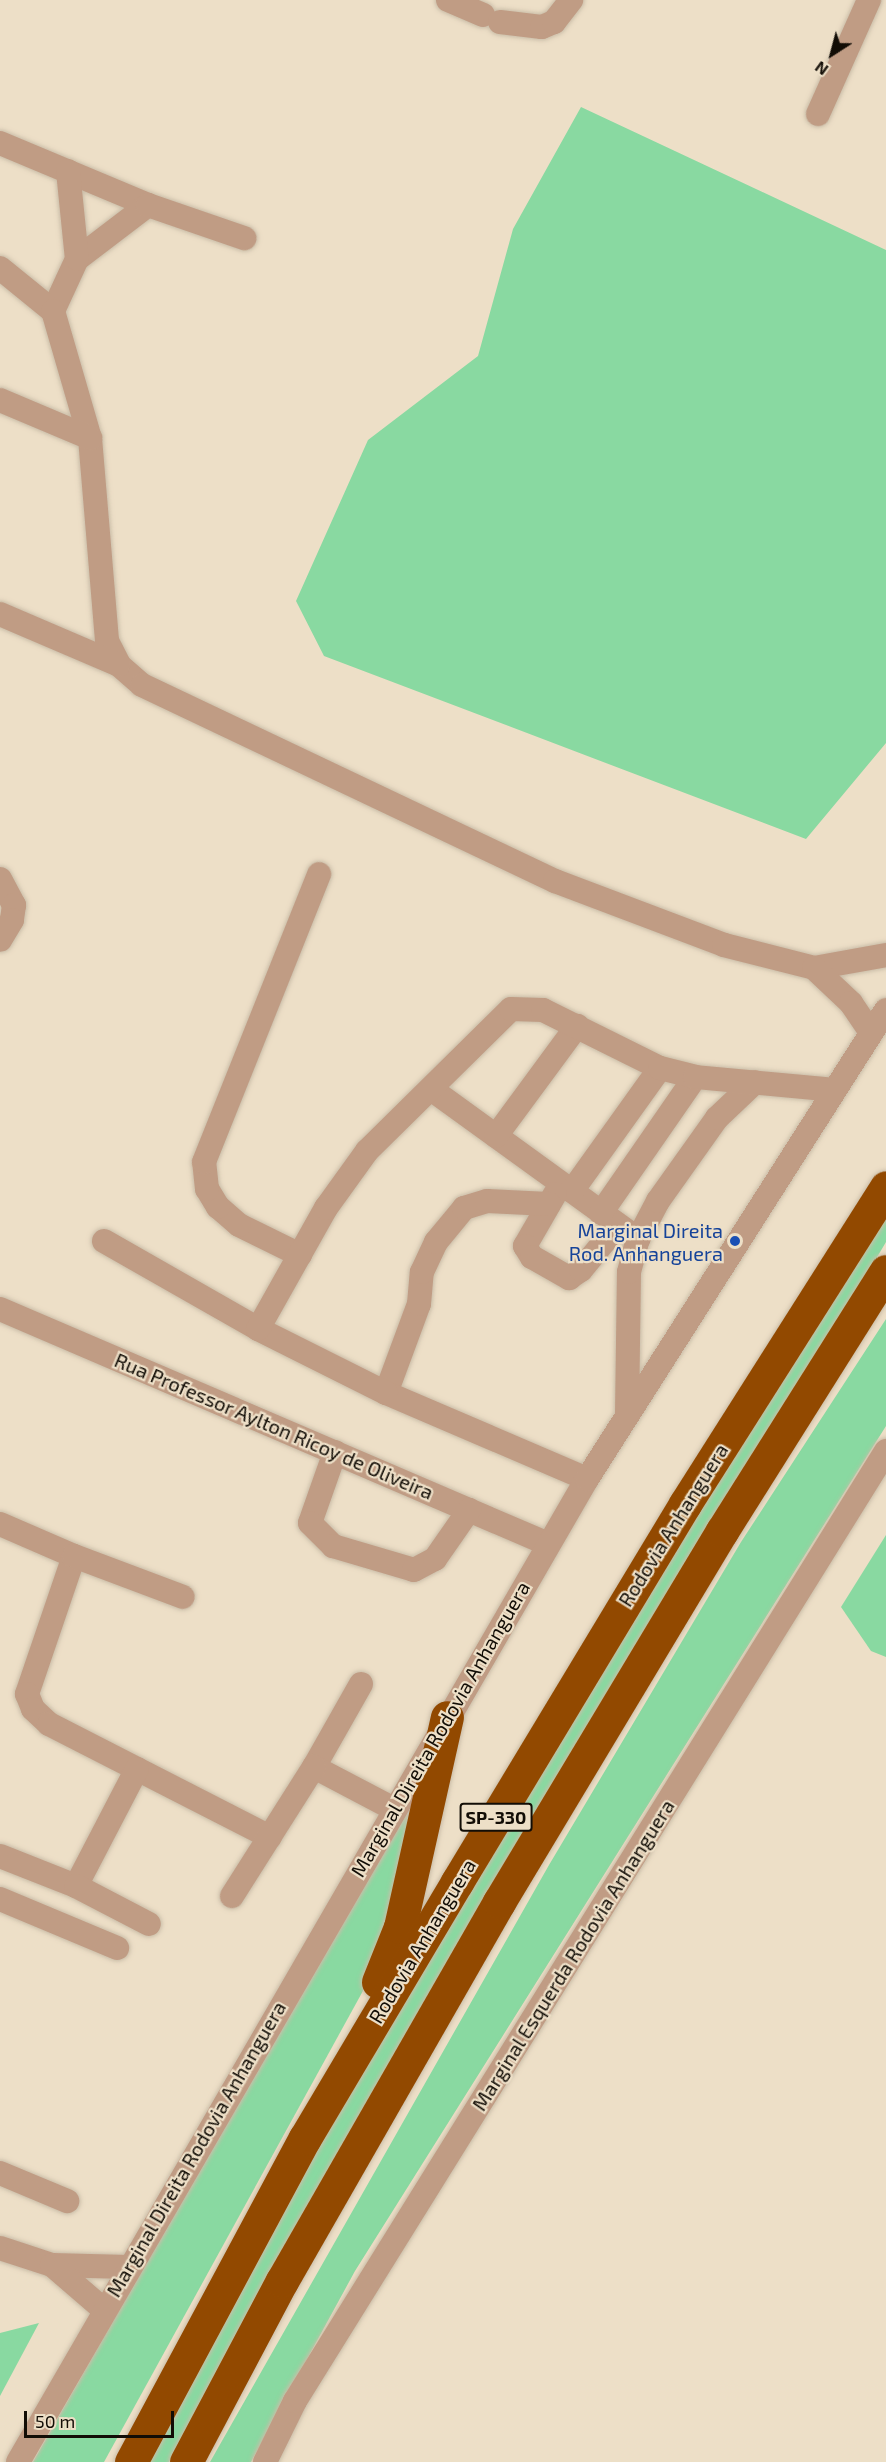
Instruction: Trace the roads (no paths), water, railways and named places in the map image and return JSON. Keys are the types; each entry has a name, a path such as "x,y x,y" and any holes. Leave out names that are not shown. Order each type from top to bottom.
{"highway":[{"name":"Rodovia Anhanguera","path":"131,2462 305,2138 685,1504 886,1187"},
{"name":"SP-330","path":"186,2462 282,2281 499,1902 722,1531 886,1271"},
{"path":"305,2138 389,1959 447,1717"}],"street":[{"path":"448,0 492,19 542,27 554,22 571,0"},
{"path":"818,114 869,0"},
{"path":"0,143 148,205 244,238"},
{"path":"68,171 77,259"},
{"path":"53,311 77,259 148,205"},
{"path":"0,268 53,311 90,438 106,640 119,665"},
{"path":"0,400 90,438"},
{"path":"0,614 119,665 142,685 555,881 724,945 814,968 886,955"},
{"path":"300,1255 239,1225 218,1207 207,1189 204,1162 319,874"},
{"path":"0,879 14,905 12,920 0,940"},
{"path":"814,968 851,1003 871,1033"},
{"path":"258,1329 300,1255 367,1152 511,1009 543,1010 660,1068 695,1077 834,1090"},
{"name":"Marginal Direita Rodovia Anhanguera","path":"18,2462 128,2267 548,1544 627,1413 886,1010"},
{"path":"496,1136 577,1026"},
{"path":"660,1068 561,1193 525,1246 532,1257 568,1278 582,1270 695,1077"},
{"path":"627,1413 629,1272 638,1239 658,1201 717,1118 755,1082"},
{"path":"430,1089 496,1136 561,1193 610,1219 638,1239"},
{"path":"386,1393 419,1304 422,1272 436,1242 464,1208 487,1201 561,1193"},
{"path":"104,1241 258,1329 386,1393 587,1479"},
{"name":"Rua Professor Aylton Ricoy de Oliveira","path":"0,1309 548,1544"},
{"name":"Marginal Esquerda Rodovia Anhanguera","path":"265,2462 295,2401 886,1451"},
{"path":"335,1452 310,1523 333,1546 414,1570 435,1559 469,1510"},
{"path":"0,1524 74,1556 183,1597"},
{"path":"74,1556 27,1694 33,1709 49,1724 270,1837"},
{"path":"232,1896 314,1767 361,1684"},
{"path":"314,1767 393,1809"},
{"path":"76,1886 137,1769"},
{"path":"0,1856 76,1886 149,1924"},
{"path":"0,1899 117,1948"},
{"path":"0,2174 67,2201"},
{"path":"0,2248 52,2265 128,2267"},
{"path":"52,2265 104,2309"}],"place":[{"name":"Marginal Direita Rod. Anhanguera","path":"735,1241"}]}
